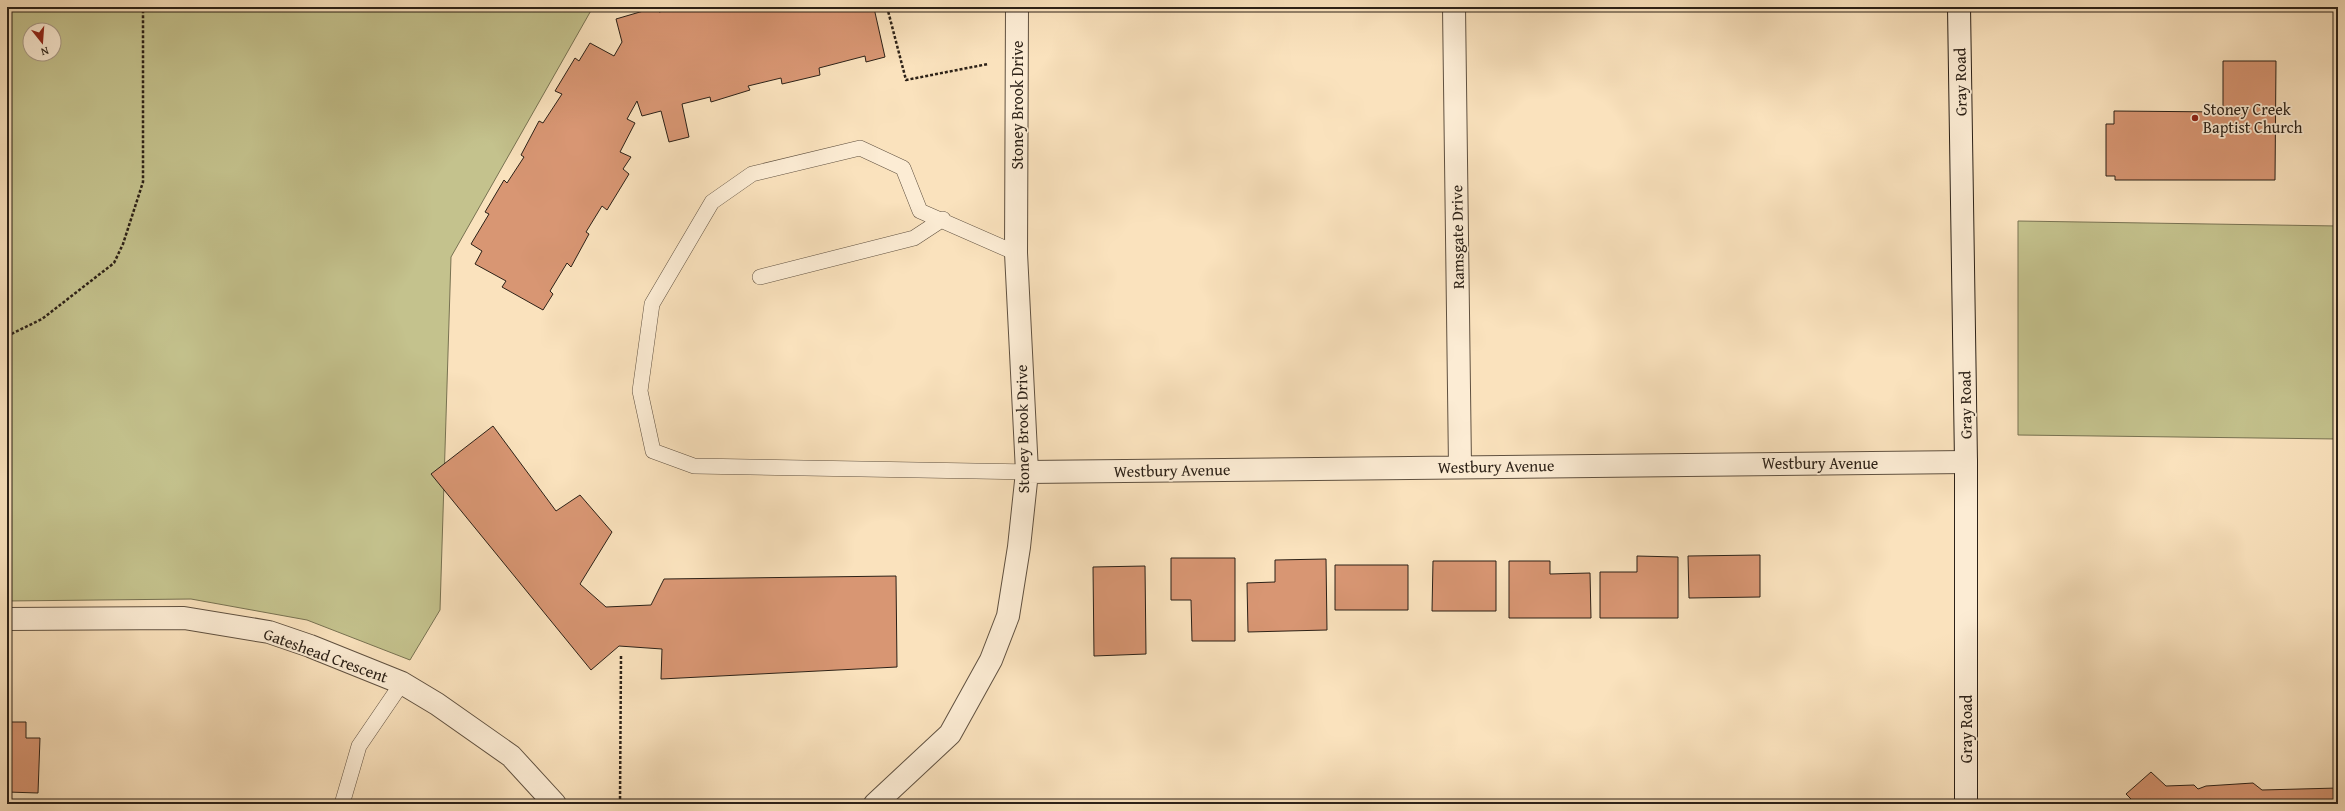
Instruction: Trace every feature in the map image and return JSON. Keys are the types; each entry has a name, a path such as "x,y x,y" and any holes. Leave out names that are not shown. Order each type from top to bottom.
{"street":[{"name":"Stoney Brook Drive","path":"875,804 950,734 991,660 1008,616 1019,547 1027,472 1016,253 1017,7"},
{"name":"Ramsgate Drive","path":"1454,7 1460,466"},
{"name":"Gray Road","path":"1959,7 1966,462 1966,804"},
{"name":"Westbury Avenue","path":"1027,472 1460,466 1966,462"},
{"name":"Gateshead Crescent","path":"7,619 184,618 269,632 352,662 402,683 437,704 511,756 555,804"}],"lane":[{"path":"1016,253 920,211 903,168 860,148 752,174 712,202 652,304 640,392 653,451 694,466 1027,472"},
{"path":"760,277 914,238 943,220"},
{"path":"342,804 359,746 402,683"}],"path":[{"path":"7,336 42,319 114,263 123,244 143,182 143,7"},
{"path":"887,7 906,80 1017,58"},
{"path":"620,804 621,656"}],"shaded area":[{"path":"7,7 593,7 451,257 440,610 410,660 307,620 191,599 7,601"},
{"path":"2018,221 2338,226 2338,439 2018,435"}],"building":[{"path":"657,7 659,12 680,7 874,8 885,57 866,62 865,56 819,68 820,75 782,84 781,78 748,86 750,90 711,102 710,97 682,104 689,137 669,142 661,111 642,116 637,101 627,119 635,123 620,152 631,157 623,169 629,174 607,210 602,206 586,232 589,234 571,267 567,263 550,291 553,294 543,310 502,287 506,281 475,264 482,251 471,244 489,214 485,212 504,180 507,183 524,157 521,155 539,121 543,123 562,94 555,91 575,58 579,61 590,43 614,56 622,42 616,19"},
{"name":"Stoney Creek Baptist Church","path":"2223,61 2276,61 2275,180 2115,180 2115,176 2106,176 2106,124 2114,124 2114,111 2223,112"},
{"path":"493,426 556,511 580,495 612,532 580,584 606,607 651,605 664,579 896,576 897,667 661,679 662,649 619,646 591,670 431,474"},
{"path":"1760,555 1760,597 1689,598 1688,556"},
{"path":"1637,556 1678,557 1678,618 1600,618 1600,572 1637,572"},
{"path":"1171,558 1235,558 1235,641 1192,641 1191,600 1171,600"},
{"path":"1326,559 1327,630 1248,632 1247,583 1275,582 1275,560"},
{"path":"1433,561 1496,561 1496,611 1432,611"},
{"path":"1509,561 1550,561 1550,574 1590,573 1591,618 1509,618"},
{"path":"1335,565 1408,565 1408,610 1335,610"},
{"path":"1145,566 1146,654 1094,656 1093,567"},
{"path":"7,722 26,722 26,738 40,738 38,793 7,792"},
{"path":"2151,772 2166,786 2194,785 2198,789 2206,786 2253,783 2262,790 2338,788 2338,804 2136,804 2126,794"}],"place":[{"name":"Stoney Creek Baptist Church","path":"2195,118"}]}
